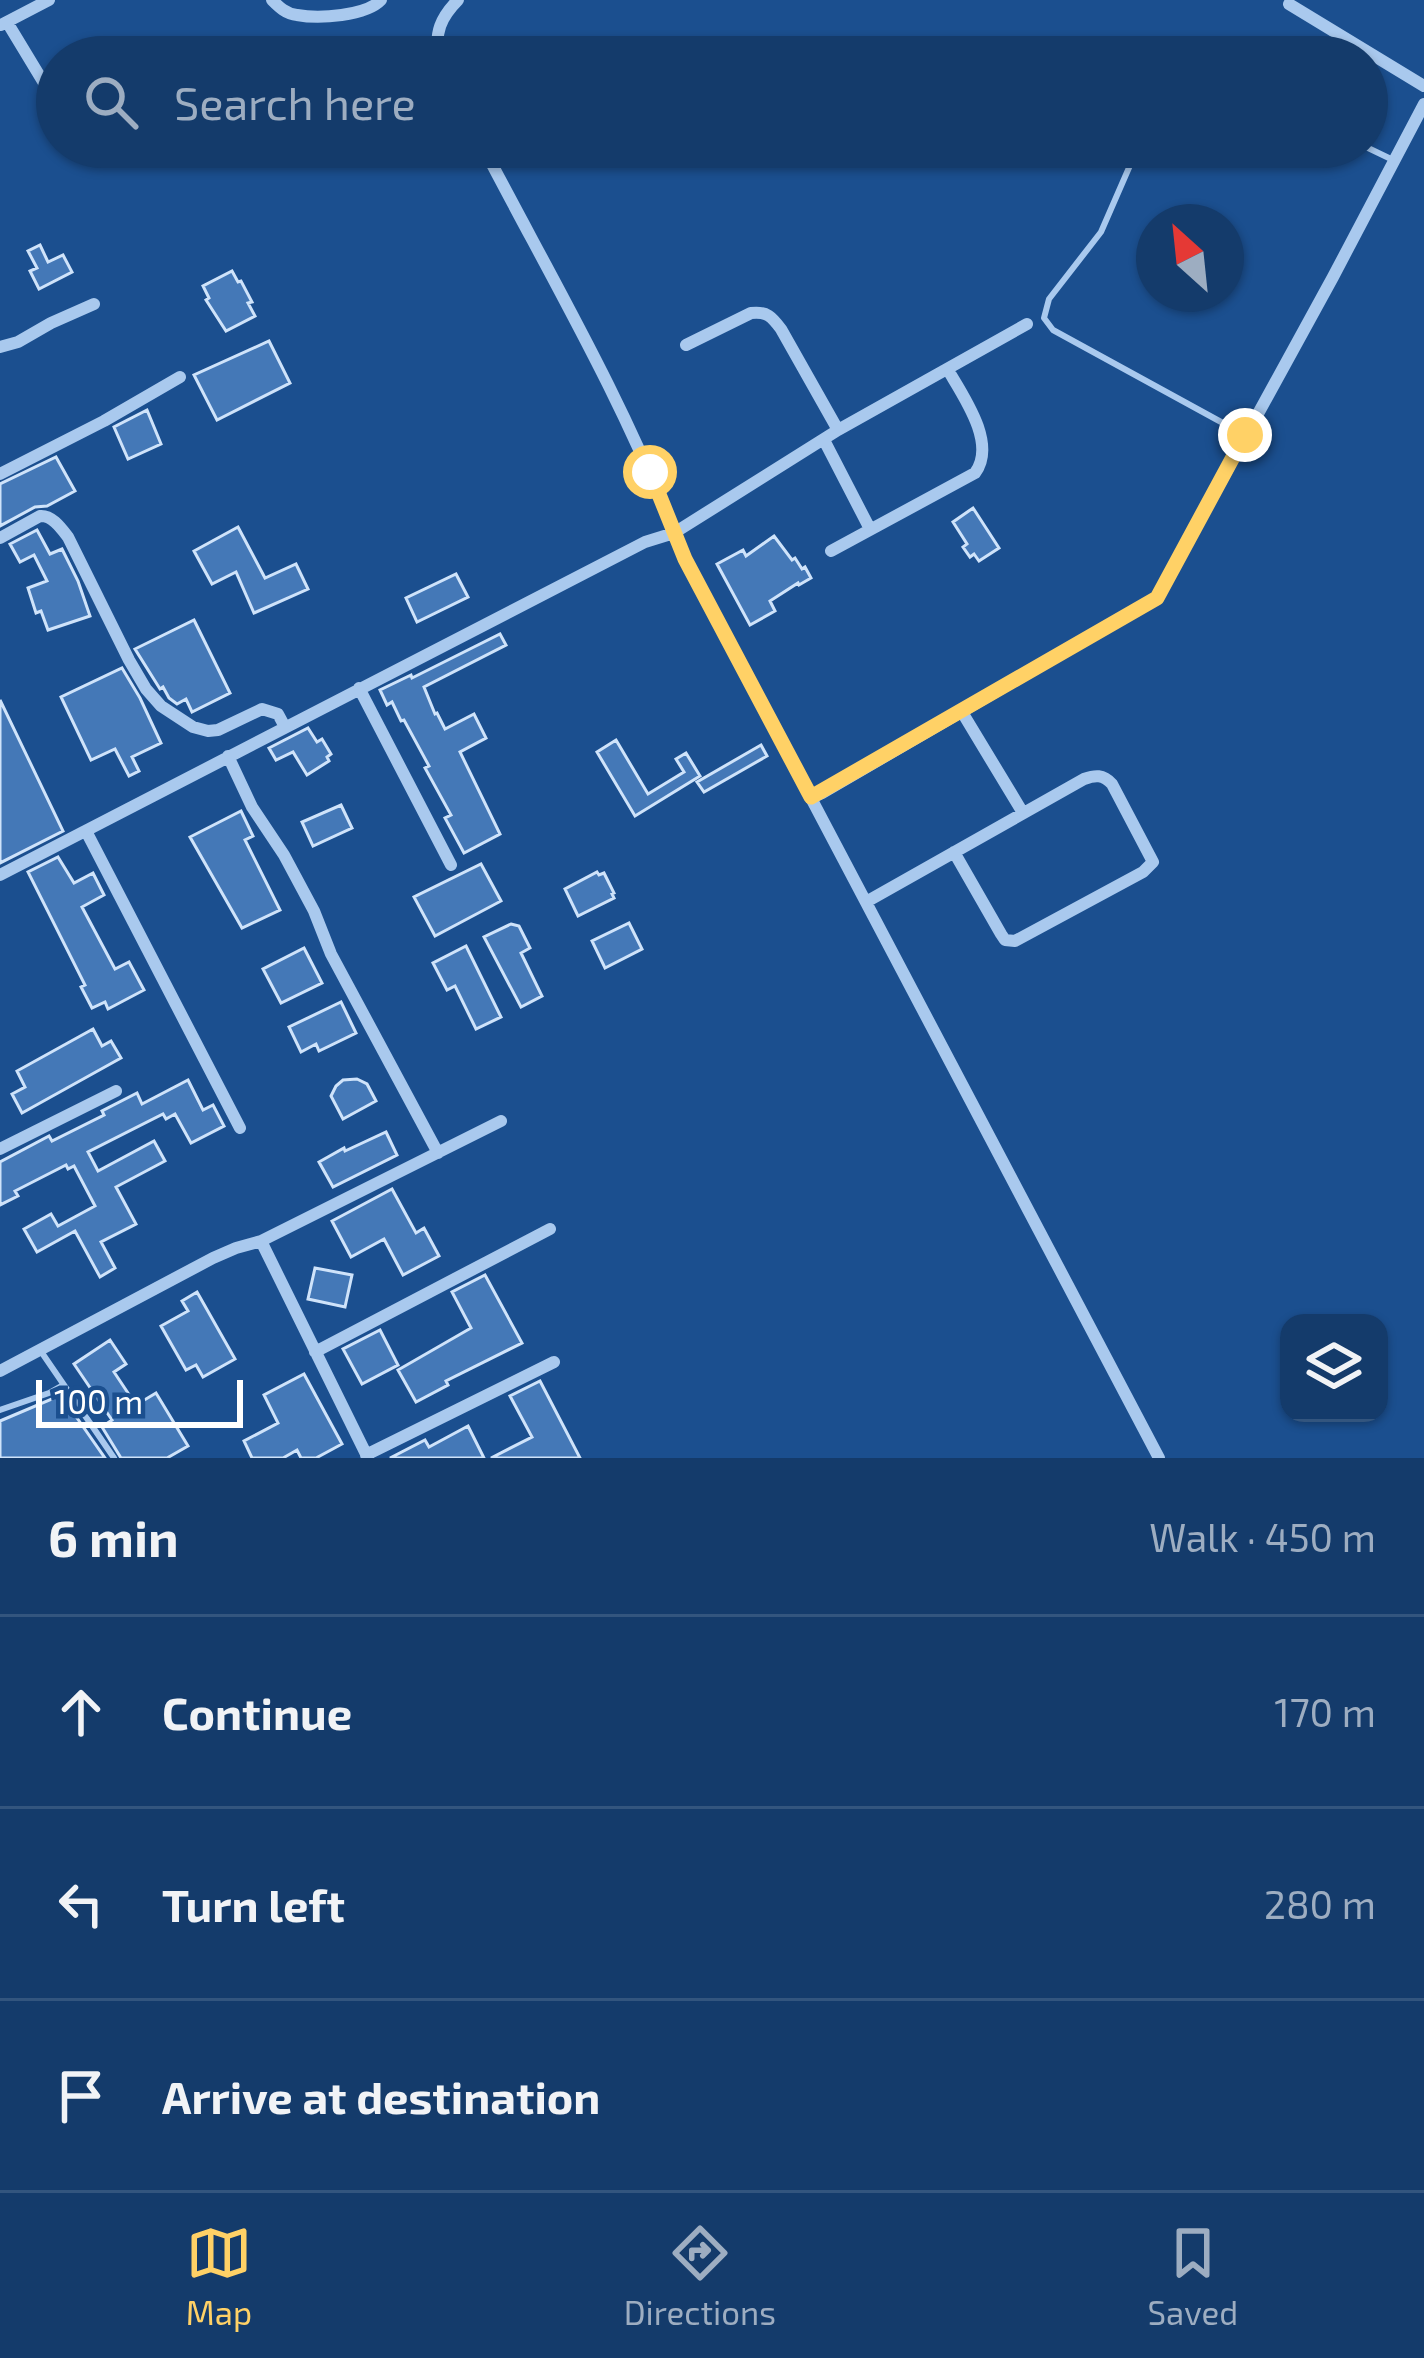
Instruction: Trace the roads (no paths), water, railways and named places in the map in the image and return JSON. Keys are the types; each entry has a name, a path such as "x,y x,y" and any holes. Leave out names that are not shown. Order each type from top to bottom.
{"street":[{"path":"36,74 3,24 50,0"},
{"path":"272,0 298,16 360,13 381,0"},
{"path":"437,36 442,20 458,0"},
{"path":"1289,4 1342,36"},
{"path":"1388,64 1424,86"},
{"path":"811,797 1157,598 1424,104"},
{"path":"494,168 650,472 685,559 1159,1458"},
{"path":"0,346 18,342 94,304"},
{"path":"686,344 763,311 781,329 838,430"},
{"path":"0,875 645,542 674,533 838,430 1028,324"},
{"path":"831,551 975,473 981,464 975,422 949,370"},
{"path":"0,474 181,377"},
{"path":"824,440 870,529"},
{"path":"0,538 40,516 60,526 146,689 176,718 193,728 218,730 262,709 278,714 285,727"},
{"path":"359,688 451,865"},
{"path":"962,712 1023,813"},
{"path":"228,756 252,807 314,910 324,940 438,1153"},
{"path":"866,902 1084,778 1101,776 1112,784 1153,862 1143,872 1015,941 1000,934 954,852"},
{"path":"86,831 239,1128"},
{"path":"0,1150 116,1091"},
{"path":"0,1371 213,1258 260,1241 501,1120"},
{"path":"315,1352 550,1228"},
{"path":"260,1241 367,1456 554,1362"}],"lane":[{"path":"1388,158 1394,161"},
{"path":"1129,168 1101,232 1049,299 1044,318 1053,330 1245,435"},
{"path":"40,1350 114,1458"},
{"path":"0,1410 49,1394 63,1384"}]}
